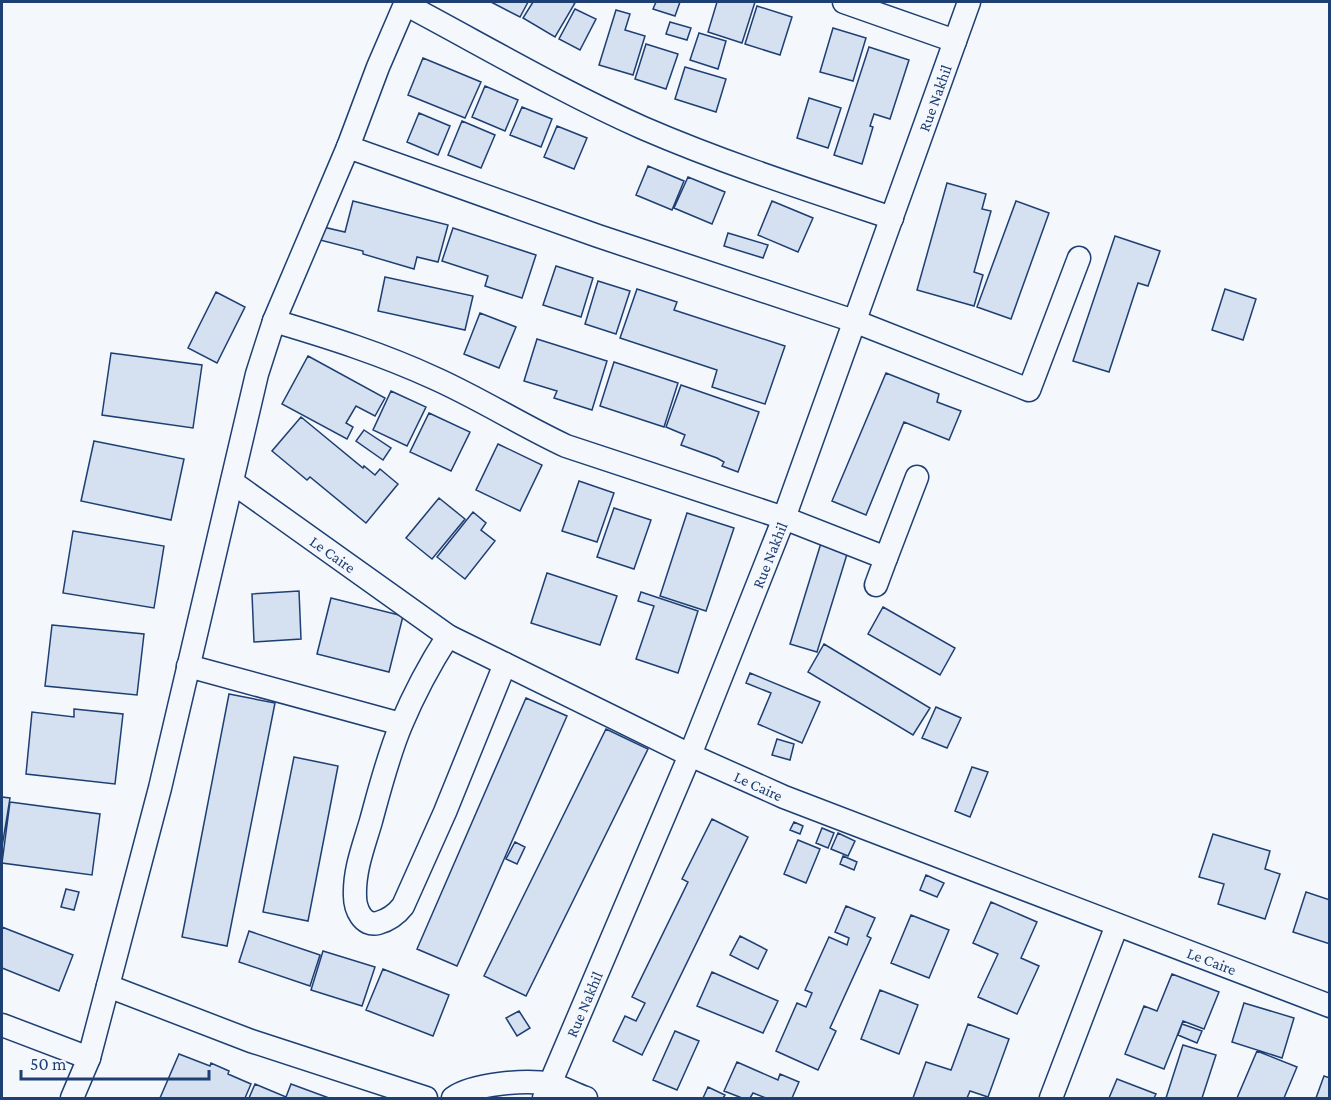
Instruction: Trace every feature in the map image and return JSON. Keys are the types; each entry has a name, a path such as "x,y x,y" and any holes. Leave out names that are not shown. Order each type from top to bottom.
{"street":[{"path":"844,2 955,41"},
{"name":"Rue Nakhil","path":"547,1091 690,755 784,518 969,2"},
{"path":"72,1098 89,1058 160,788 257,374 274,321 406,3 550,82 642,127 707,155 892,218"},
{"path":"348,147 598,236 854,321 1029,390 1079,258"},
{"path":"274,321 346,343 436,379 566,446 784,518 886,558"},
{"path":"876,585 917,477"},
{"name":"Le Caire","path":"232,482 448,636 690,755 784,797 1329,1006"},
{"path":"448,636 429,665 401,724 390,754 358,866 355,897 361,916 368,923 375,924 390,919 404,906 505,664"},
{"path":"188,666 401,724"},
{"path":"1051,1098 1117,925"},
{"path":"108,986 251,1041 426,1098"},
{"path":"2,1025 89,1058"},
{"path":"453,1098 500,1083 586,1098"}],"building":[{"path":"491,2 528,2 520,17"},
{"path":"533,2 575,3 555,37 523,18"},
{"path":"656,2 680,2 675,16 653,9"},
{"path":"717,2 755,2 742,43 708,32"},
{"path":"757,6 792,17 780,55 745,44"},
{"path":"575,9 596,19 580,50 559,39"},
{"path":"616,10 630,14 625,30 645,36 633,75 599,65"},
{"path":"670,22 691,28 687,40 666,34"},
{"path":"833,28 866,38 853,81 820,72"},
{"path":"699,33 726,41 718,69 690,60"},
{"path":"646,44 678,54 666,89 635,79"},
{"path":"869,47 909,60 890,119 874,114 870,126 873,127 862,164 834,155"},
{"path":"423,58 481,82 465,118 408,95"},
{"path":"685,67 726,79 716,112 675,99"},
{"path":"485,86 518,100 505,131 472,117"},
{"path":"809,98 841,108 828,148 797,138"},
{"path":"522,107 552,119 541,147 510,135"},
{"path":"419,113 450,126 438,155 407,142"},
{"path":"462,121 495,135 481,168 448,155"},
{"path":"557,126 587,138 574,169 544,157"},
{"path":"648,166 684,181 672,210 636,195"},
{"path":"688,177 725,192 712,224 674,208"},
{"path":"947,183 986,194 982,209 991,211 974,272 983,275 974,306 917,290"},
{"path":"353,201 448,225 438,262 417,257 414,269 363,254 363,251 320,240 323,227 345,232"},
{"path":"772,201 813,218 798,252 758,235"},
{"path":"1016,201 1049,213 1011,319 977,307"},
{"path":"453,228 536,255 522,298 485,286 488,276 442,261"},
{"path":"728,233 768,245 763,258 724,246"},
{"path":"1115,236 1160,251 1148,286 1138,283 1109,372 1073,361"},
{"path":"556,266 593,278 581,317 543,305"},
{"path":"385,277 473,296 465,330 378,311"},
{"path":"598,281 630,291 616,334 585,324"},
{"path":"637,289 677,302 674,310 785,346 765,404 712,387 717,370 620,338"},
{"path":"1225,289 1256,299 1243,340 1212,330"},
{"path":"216,292 245,307 217,363 188,348"},
{"path":"480,313 516,327 499,368 464,354"},
{"path":"537,339 607,361 592,410 554,398 557,391 524,381"},
{"path":"111,353 202,365 193,428 102,415"},
{"path":"308,356 385,398 375,416 356,406 346,423 353,427 347,439 282,404"},
{"path":"614,362 678,383 664,427 600,406"},
{"path":"886,373 939,394 937,402 961,411 949,440 904,422 866,515 832,501"},
{"path":"681,385 759,412 738,472 722,466 724,462 717,458 681,445 685,435 666,427"},
{"path":"391,391 426,407 407,446 373,430"},
{"path":"429,413 470,432 451,471 410,452"},
{"path":"301,417 363,468 364,466 375,475 380,469 398,484 366,523 310,477 307,480 272,451"},
{"path":"364,430 391,448 383,460 356,441"},
{"path":"94,441 184,459 171,520 81,501"},
{"path":"498,444 542,465 520,511 476,490"},
{"path":"579,481 614,493 597,542 562,531"},
{"path":"439,498 465,519 432,559 406,538"},
{"path":"614,508 651,520 634,569 597,557"},
{"path":"473,512 486,523 481,530 495,541 465,579 437,557"},
{"path":"687,513 734,528 706,611 660,596"},
{"path":"73,531 164,546 154,608 63,593"},
{"path":"821,543 848,551 817,652 790,644"},
{"path":"547,573 617,596 600,645 531,623"},
{"path":"299,591 301,639 254,642 252,594"},
{"path":"641,592 698,611 678,673 636,659 654,606 638,601"},
{"path":"331,598 403,616 389,672 317,654"},
{"path":"883,607 955,648 940,675 868,634"},
{"path":"52,625 144,634 137,695 45,686"},
{"path":"824,644 930,708 913,735 808,672"},
{"path":"750,673 820,702 802,743 758,724 771,693 746,683"},
{"path":"229,694 275,703 227,946 182,937"},
{"path":"526,698 567,716 457,966 417,949"},
{"path":"936,707 961,718 947,748 922,738"},
{"path":"74,709 123,714 115,784 26,774 32,712 74,717"},
{"path":"606,729 648,749 526,996 484,976"},
{"path":"777,739 794,744 790,760 772,755"},
{"path":"294,757 338,766 308,921 263,912"},
{"path":"972,767 988,772 970,817 955,811"},
{"path":"2,797 10,798 2,847"},
{"path":"10,802 100,814 92,875 2,863"},
{"path":"712,819 748,837 642,1055 613,1041 625,1016 636,1021 645,1003 632,997 688,882 682,879"},
{"path":"794,822 803,826 800,834 790,830"},
{"path":"822,828 834,833 828,848 816,843"},
{"path":"838,833 855,841 848,856 831,849"},
{"path":"1213,834 1270,851 1265,869 1280,874 1265,919 1218,904 1224,884 1199,877"},
{"path":"798,840 820,849 806,883 784,874"},
{"path":"515,842 525,847 517,864 506,859"},
{"path":"843,856 857,862 854,870 840,864"},
{"path":"926,875 944,883 937,897 920,890"},
{"path":"66,889 79,892 74,910 61,907"},
{"path":"1306,892 1330,900 1330,944 1293,932"},
{"path":"991,902 1037,922 1021,958 1039,966 1017,1014 978,997 998,954 973,943"},
{"path":"846,906 875,918 867,936 871,938 830,1028 836,1031 818,1070 776,1051 797,1003 806,1007 812,993 805,990 829,937 847,945 849,938 835,932"},
{"path":"911,915 949,930 929,978 891,963"},
{"path":"2,927 73,955 59,991 2,968"},
{"path":"249,931 320,955 310,986 239,962"},
{"path":"740,936 767,950 758,969 730,955"},
{"path":"323,951 375,967 362,1006 311,990"},
{"path":"383,969 449,995 433,1036 366,1010"},
{"path":"712,972 778,1001 763,1033 697,1006"},
{"path":"1172,974 1219,992 1204,1029 1183,1021 1164,1069 1125,1054 1144,1006 1157,1011"},
{"path":"880,990 918,1005 899,1054 861,1039"},
{"path":"1244,1003 1294,1018 1282,1058 1232,1042"},
{"path":"519,1011 530,1028 517,1036 506,1018"},
{"path":"968,1024 1009,1039 988,1097 970,1091 967,1098 913,1098 926,1062 951,1070"},
{"path":"1182,1024 1202,1031 1197,1043 1178,1035"},
{"path":"675,1031 699,1041 677,1090 653,1080"},
{"path":"1183,1045 1216,1055 1202,1098 1166,1098"},
{"path":"1257,1051 1297,1067 1284,1098 1237,1098"},
{"path":"179,1054 210,1066 211,1063 229,1071 228,1074 251,1084 245,1098 160,1098"},
{"path":"737,1062 778,1080 780,1074 799,1082 792,1098 766,1098 753,1093 750,1098 742,1098 724,1091"},
{"path":"1324,1076 1330,1078 1330,1098 1316,1098"},
{"path":"1117,1079 1156,1094 1154,1098 1109,1098"},
{"path":"255,1084 286,1097 291,1084 329,1098 249,1098"},
{"path":"708,1087 725,1095 723,1098 703,1098"}]}
